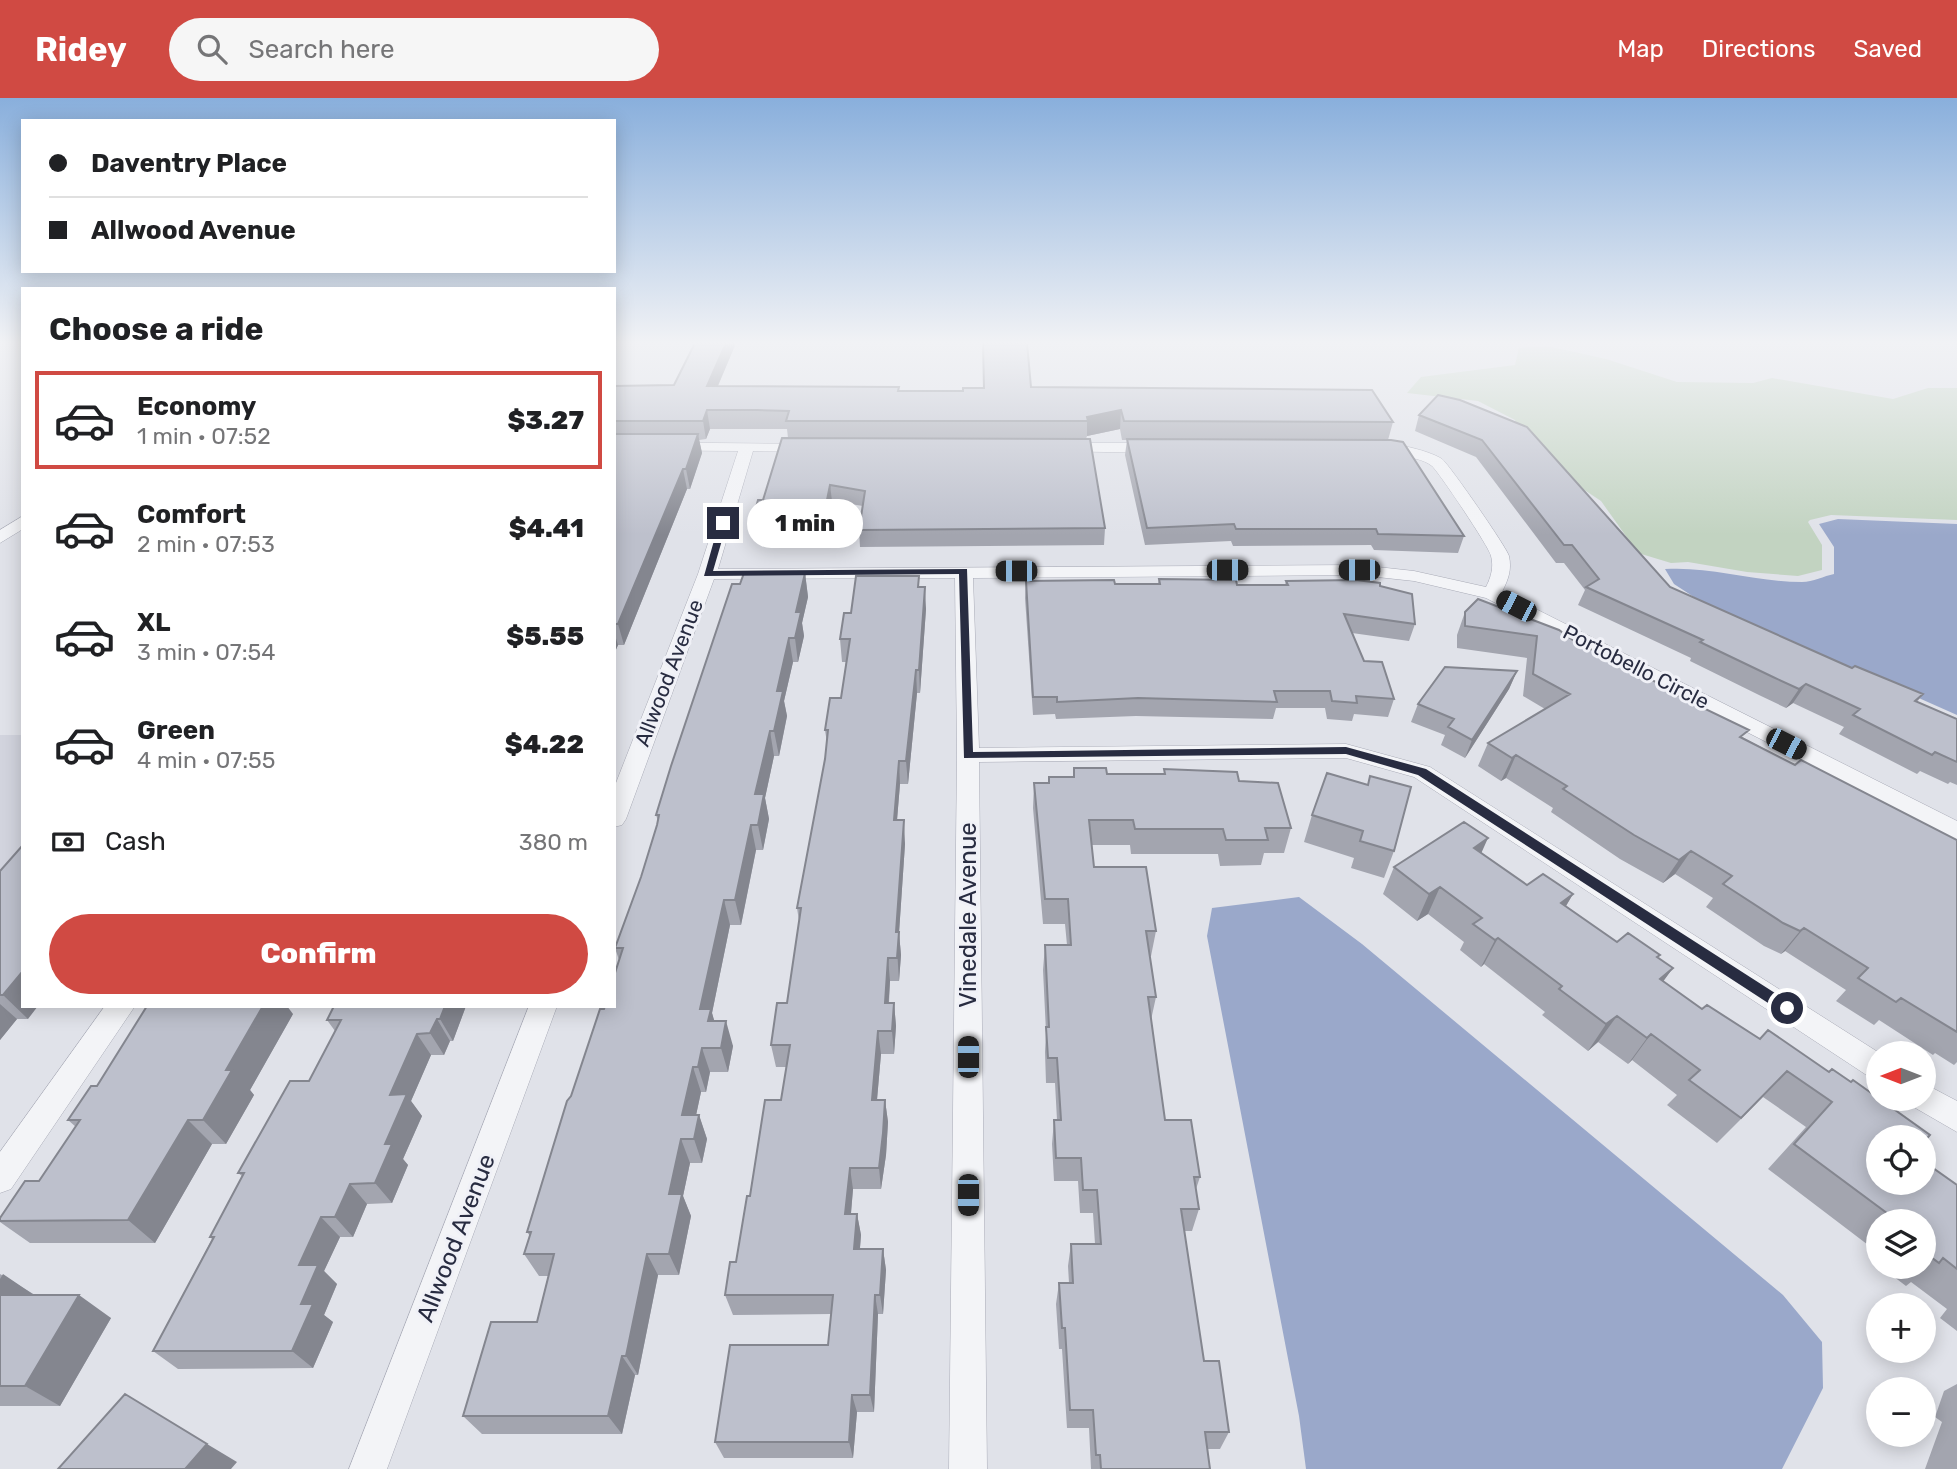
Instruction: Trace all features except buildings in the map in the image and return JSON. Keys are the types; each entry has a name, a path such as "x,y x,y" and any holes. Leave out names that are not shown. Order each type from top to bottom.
{"street":[{"path":"616,446 831,447"},
{"name":"Allwood Avenue","path":"616,814 707,574 747,447"},
{"path":"1039,448 1164,448"},
{"path":"1359,448 1387,448 1417,453 1438,463 1500,554 1501,575 1492,594"},
{"path":"0,538 21,522"},
{"name":"Portobello Circle","path":"707,574 1359,570 1414,576 1492,594 1957,831"},
{"name":"Vinedale Avenue","path":"964,571 968,755 968,1469"},
{"path":"968,755 1346,751 1422,772 1866,1059"},
{"path":"0,1178 120,1008"},
{"name":"Allwood Avenue","path":"368,1469 542,1008"},
{"path":"1936,1104 1957,1118"}],"shaded area":[{"path":"0,735 21,735 21,869 0,892"}],"green space":[{"path":"1490,407 1957,407 1957,520 1831,515 1810,520 1808,522 1822,545 1822,570 1798,576 1747,572 1688,562 1671,563 1638,553 1601,501 1523,449 1515,420"}],"water":[{"path":"1838,519 1957,524 1957,715 1700,601 1674,584 1665,569 1699,570 1768,580 1814,580 1834,574 1834,547 1819,524"},
{"path":"1299,897 1362,944 1783,1295 1822,1342 1823,1388 1782,1469 1306,1469 1299,1416 1207,936 1212,908"}],"route":[{"path":"723,523 707,574 964,571 968,755 1346,751 1422,772 1787,1008"}]}
